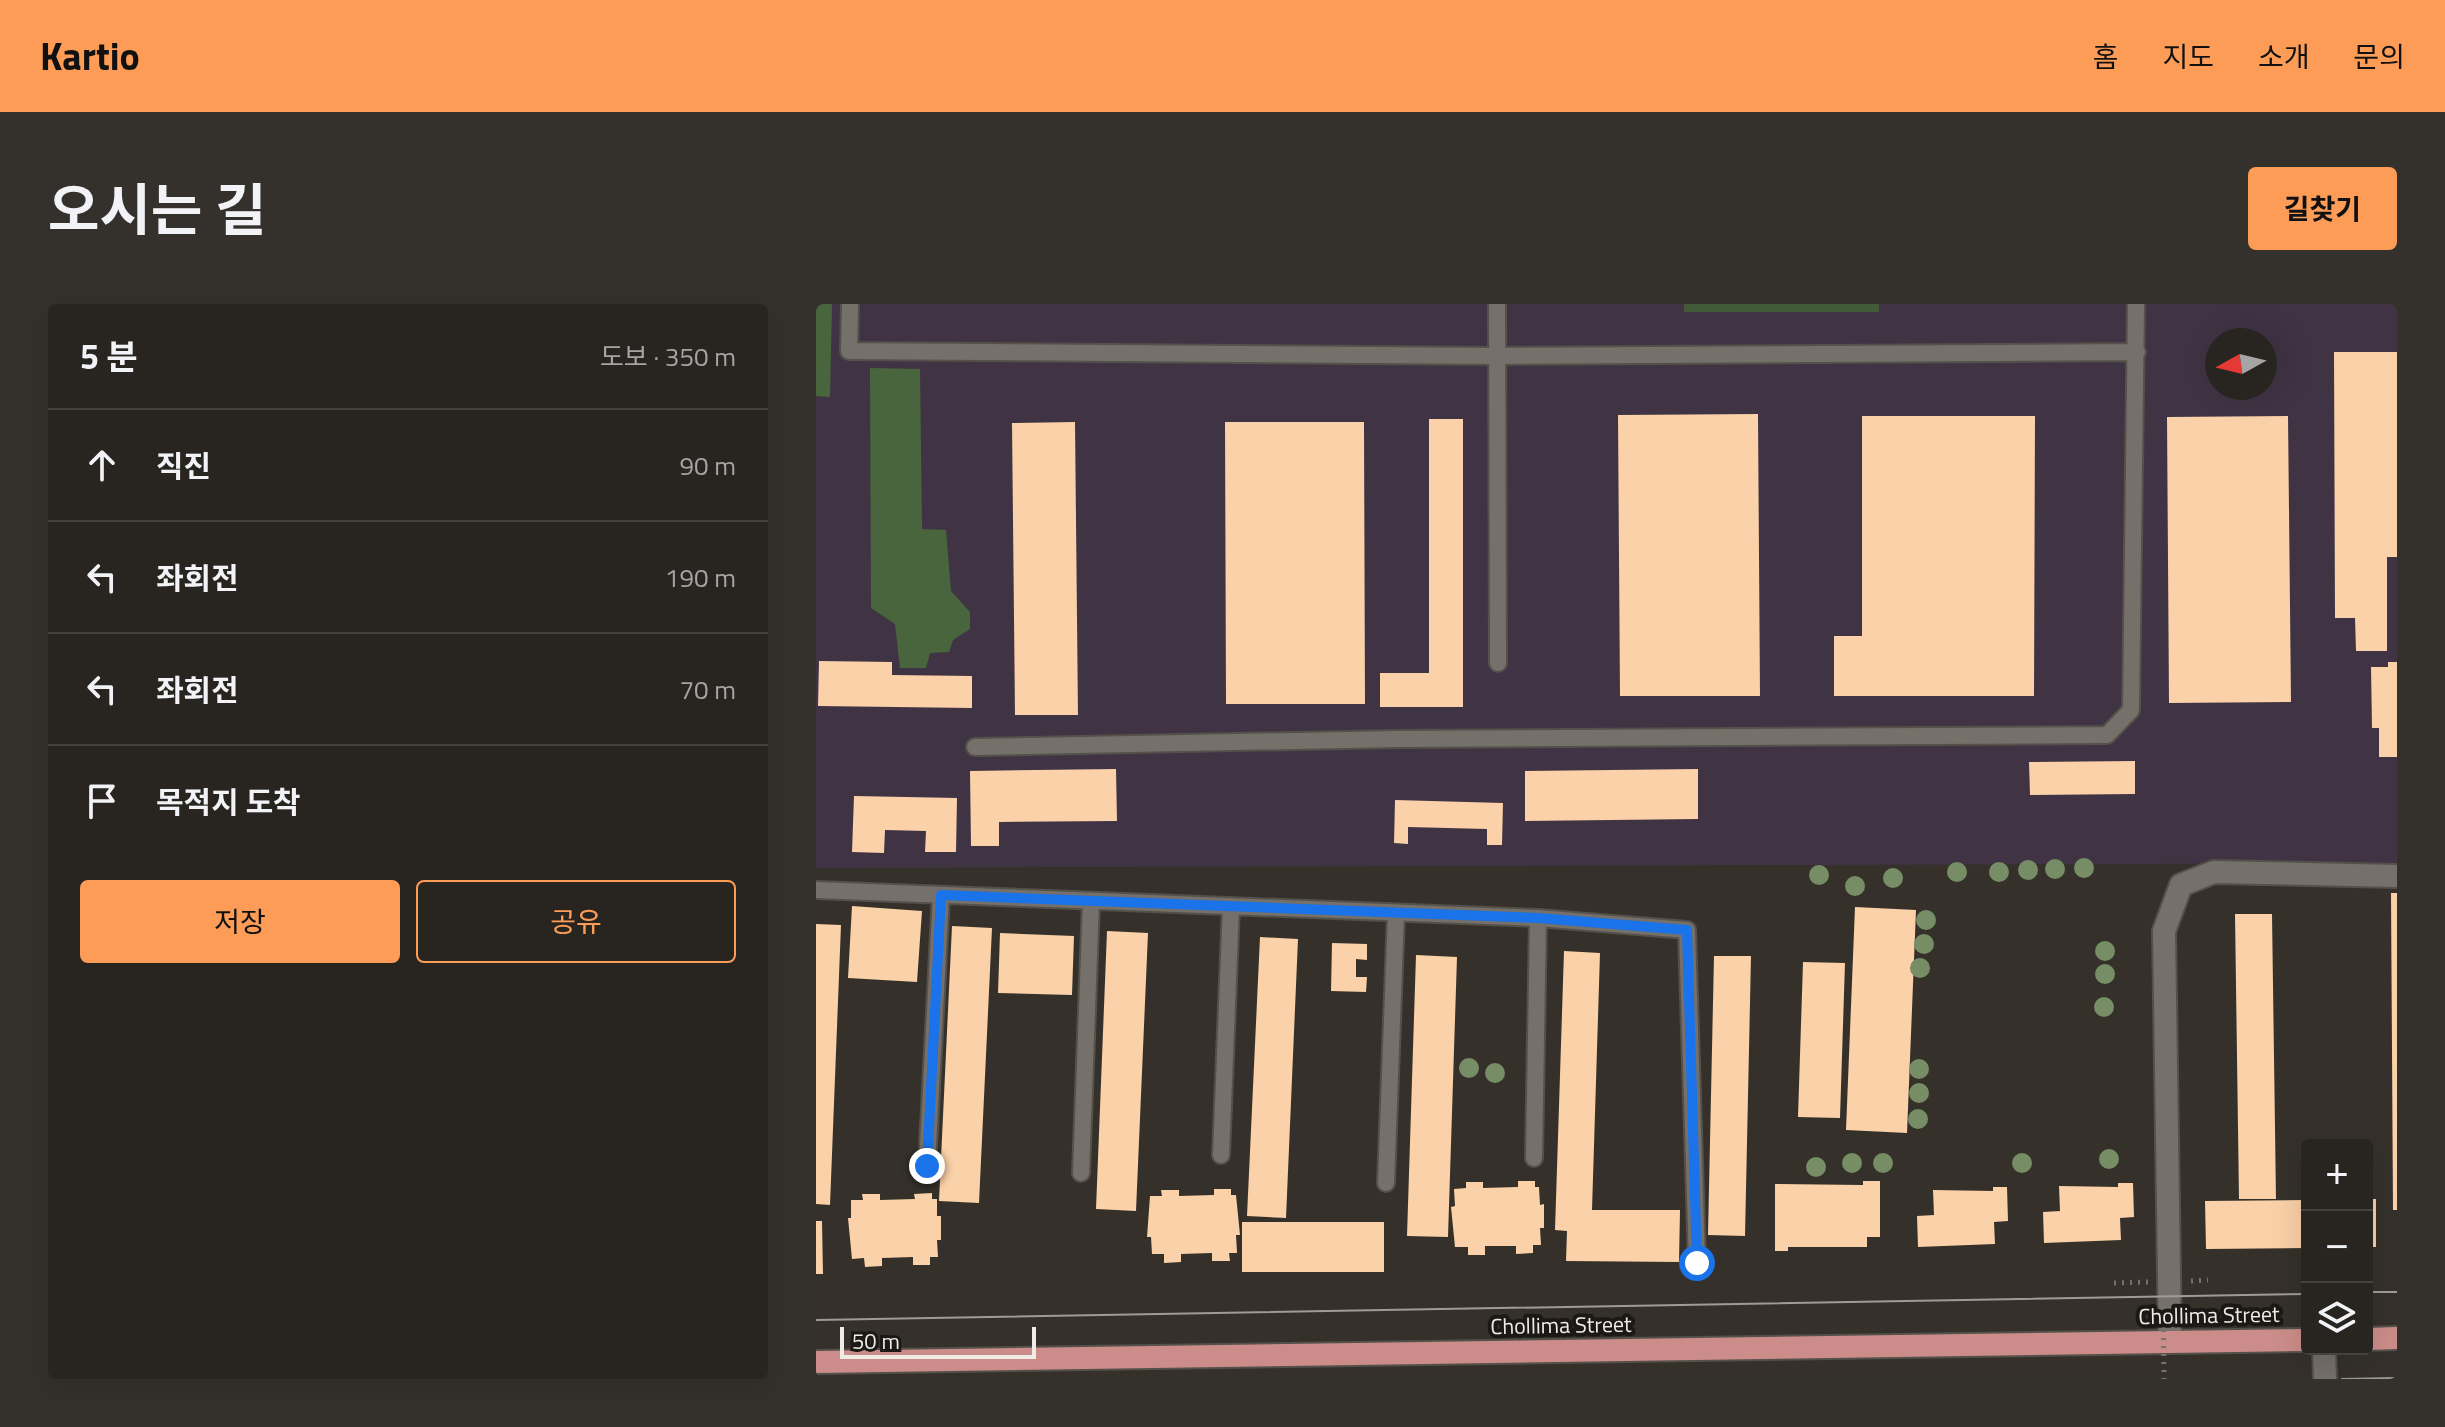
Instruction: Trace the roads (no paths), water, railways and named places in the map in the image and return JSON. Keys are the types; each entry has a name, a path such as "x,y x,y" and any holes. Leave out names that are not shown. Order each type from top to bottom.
{"highway":[{"path":"2373,1339 2397,1338"},
{"name":"Chollima Street","path":"816,1362 2301,1340"}],"street":[{"path":"2170,1342 2164,931 2181,885 2214,872 2397,876"},
{"path":"2324,1355 2325,1379"}],"lane":[{"path":"850,304 849,351 1497,356 2137,352"},
{"path":"1497,304 1498,663"},
{"path":"975,747 1397,739 2107,735 2131,710 2136,304"},
{"path":"816,890 1538,918 1687,930 1697,1263"},
{"path":"927,1166 941,895"},
{"path":"1081,1173 1091,901"},
{"path":"1221,1155 1231,906"},
{"path":"1386,1183 1396,913"},
{"path":"1534,1158 1538,918"}],"tram line":[{"path":"2373,1292 2397,1292"},
{"path":"816,1320 2301,1294"},
{"path":"2342,1379 2397,1378"}]}
